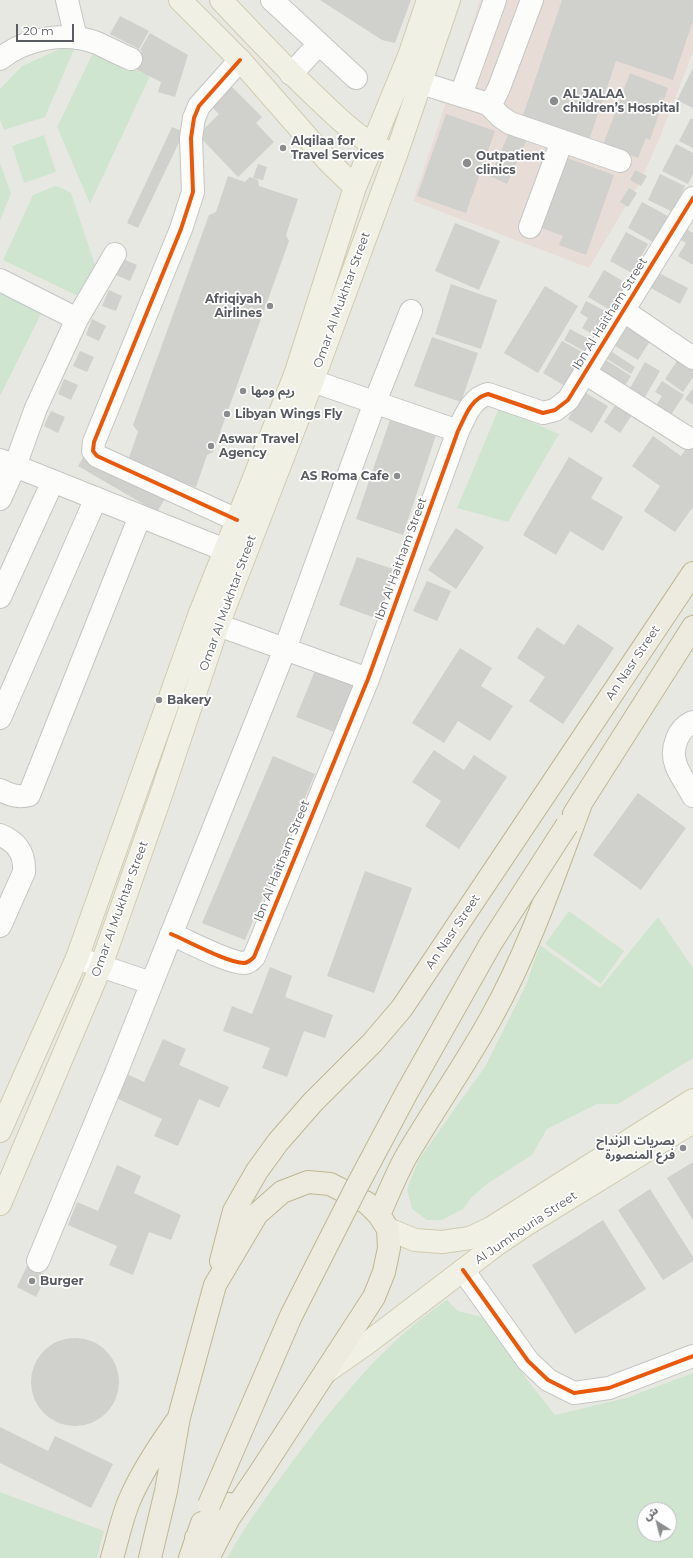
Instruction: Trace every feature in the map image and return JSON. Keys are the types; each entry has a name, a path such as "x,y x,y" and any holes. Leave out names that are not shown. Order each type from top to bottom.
{"highway":[{"name":"An Nasr Street","path":"215,1285 234,1211 257,1171 278,1142 313,1102 373,1042 402,1008 693,573"},
{"path":"190,1558 209,1505 291,1316 407,1092 491,943 693,627"},
{"path":"208,1558 229,1518 374,1297 384,1272 389,1248 384,1222 394,1181 407,1155 492,1017 528,943 582,801"},
{"path":"150,1558 166,1491 179,1417 215,1285 257,1214 282,1192 308,1182 330,1184 367,1204 384,1222"},
{"path":"112,1558 130,1500 141,1475 155,1451 179,1417"},
{"path":"196,1538 259,1474"}],"main road":[{"path":"180,0 240,60 324,157 355,187"},
{"path":"221,0 291,74 332,113 372,145 396,155"},
{"name":"Omar Al Mukhtar Street","path":"0,1131 77,958 200,613 237,520 304,378 396,155 421,83 441,1"},
{"name":"Omar Al Mukhtar Street","path":"0,1204 101,966 161,795 218,625 304,378 355,187 409,56 441,1"},
{"name":"Al Jumhouria Street","path":"384,1222 415,1240 442,1242 470,1238 491,1228 693,1100"},
{"name":"Al Jumhouria Street","path":"326,1372 366,1344 463,1270 524,1226 693,1122"}],"street":[{"path":"52,0 69,37"},
{"path":"67,0 69,37"},
{"path":"272,0 356,78"},
{"path":"461,95 495,0"},
{"path":"488,104 492,102 499,88 532,0"},
{"path":"0,59 10,51 35,40 69,37 96,43 131,59"},
{"path":"291,74 319,44"},
{"path":"237,520 97,456 93,450 94,442 181,229 193,192 191,138 194,118 199,106 240,60"},
{"path":"421,83 488,104 510,124 620,161"},
{"path":"530,227 562,141"},
{"name":"Ibn Al Haitham Street","path":"172,934 228,959 245,963 254,957 368,679 458,431 473,403 481,395 495,395 542,413 555,410 568,400 693,198"},
{"path":"0,499 7,463 36,408 77,319 115,254"},
{"path":"0,280 77,319"},
{"path":"38,1261 116,1073 285,649 375,402 411,311"},
{"path":"624,311 691,352"},
{"path":"585,373 688,438"},
{"path":"304,378 458,431"},
{"path":"7,463 225,550"},
{"path":"0,597 53,482"},
{"path":"0,718 96,498"},
{"path":"0,790 14,797 29,795 140,516"},
{"path":"218,625 368,679"},
{"path":"693,722 687,724 679,734 675,748 676,764 693,796"},
{"path":"0,835 15,843 23,856 24,864 24,872 0,926"},
{"path":"77,958 151,983"},
{"path":"463,1270 528,1361 548,1380 574,1393 609,1388 693,1356"}],"shaded area":[{"path":"480,0 693,0 693,52 659,140 639,184 589,268 413,201"}],"green space":[{"path":"75,47 45,117 4,130 0,120 0,89 22,66 62,48"},
{"path":"93,53 150,76 90,204 57,127"},
{"path":"44,135 56,172 24,183 12,146"},
{"path":"0,163 11,193 0,221"},
{"path":"55,186 71,193 97,271 82,298 3,260 33,195"},
{"path":"0,289 43,310 0,396"},
{"path":"499,408 559,434 508,522 457,508"},
{"path":"569,911 624,951 601,984 545,944"},
{"path":"658,917 693,968 693,1058 618,1104 597,1104 547,1129 532,1155 487,1184 471,1198 463,1209 442,1220 427,1220 412,1209 407,1189 418,1161 485,1067 526,985 540,945 600,988"},
{"path":"447,1300 458,1311 482,1317 555,1415 626,1398 693,1373 693,1558 227,1558 266,1497 326,1418 363,1374 403,1334 424,1316"},
{"path":"0,1492 104,1531 97,1558 0,1558"}],"building":[{"path":"320,0 411,0 395,43 382,40"},
{"path":"562,0 693,0 693,21 673,80 616,61 588,143 521,121"},
{"path":"120,16 149,31 139,49 110,34"},
{"path":"150,33 188,55 175,97 158,92 161,82 133,68 142,51 140,50"},
{"path":"693,68 693,108 677,100"},
{"path":"630,73 668,88 650,140 646,138 638,158 603,145"},
{"path":"223,86 232,87 262,117 256,123 274,142 238,177 198,135 219,114 207,102"},
{"path":"446,114 495,131 466,213 417,196"},
{"path":"691,118 693,119 693,148 679,141"},
{"path":"172,127 184,132 138,228 127,223"},
{"path":"511,129 528,137 507,184 490,176"},
{"path":"676,144 693,153 693,174 688,184 662,171"},
{"path":"567,158 614,175 586,255 559,245 563,236 542,228"},
{"path":"258,164 267,167 263,180 253,178"},
{"path":"635,170 647,176 641,186 630,180"},
{"path":"660,174 685,186 673,212 648,200"},
{"path":"228,176 245,182 250,177 258,180 259,186 298,199 286,235 289,241 213,452 207,455 196,487 127,463 138,432 133,425 209,215 216,212"},
{"path":"629,188 637,193 628,207 620,202"},
{"path":"642,202 668,216 653,242 628,228"},
{"path":"455,223 500,241 479,290 435,271"},
{"path":"685,228 693,233 693,265 678,256 686,243 679,239"},
{"path":"626,232 648,244 632,273 610,261"},
{"path":"123,259 137,265 130,281 116,275"},
{"path":"604,270 628,284 612,311 588,297"},
{"path":"657,272 688,288 680,304 649,287"},
{"path":"451,284 497,300 481,349 435,334"},
{"path":"545,286 578,306 538,373 504,353"},
{"path":"109,290 122,296 116,311 102,306"},
{"path":"586,301 607,312 594,335 582,328 588,318 580,313"},
{"path":"92,319 106,326 99,341 86,335"},
{"path":"627,320 653,336 638,360 612,344"},
{"path":"570,329 592,341 586,352 564,340"},
{"path":"432,337 478,353 461,402 414,386"},
{"path":"562,341 584,353 565,386 543,373"},
{"path":"609,350 635,367 631,374 604,357"},
{"path":"80,351 94,357 87,372 73,366"},
{"path":"681,355 693,363 693,377 683,392 665,379"},
{"path":"606,360 631,376 620,394 595,378"},
{"path":"645,362 660,371 645,397 630,388"},
{"path":"64,379 78,385 71,400 58,394"},
{"path":"662,381 684,395 667,421 652,412 662,396 655,392"},
{"path":"693,388 693,405 685,399"},
{"path":"584,392 608,406 592,433 568,419"},
{"path":"618,401 634,412 620,433 604,422"},
{"path":"51,411 65,417 58,433 44,426"},
{"name":"AS Roma Cafe","path":"391,417 437,432 403,535 356,519"},
{"path":"653,436 681,456 693,439 693,507 675,532 644,511 660,486 632,466"},
{"path":"87,451 166,497 157,512 78,466"},
{"path":"569,457 603,478 591,498 623,517 603,551 570,531 556,555 523,535"},
{"path":"456,528 484,547 456,589 428,570"},
{"path":"357,557 402,572 384,621 339,605"},
{"path":"427,581 451,591 437,621 413,611"},
{"path":"578,624 614,648 563,724 529,701 545,677 517,658 537,627 564,645"},
{"path":"460,648 492,668 481,686 513,706 490,741 458,721 444,743 412,723"},
{"path":"317,666 362,684 342,735 296,717"},
{"path":"434,750 464,770 474,755 507,777 459,849 425,826 441,801 412,782"},
{"path":"273,756 315,774 245,940 202,923"},
{"path":"638,793 686,828 641,890 593,855"},
{"path":"365,871 412,888 374,993 327,976"},
{"path":"270,967 292,976 285,997 333,1015 325,1038 304,1031 287,1077 262,1068 270,1048 223,1031 232,1006 252,1014"},
{"path":"163,1039 186,1049 179,1065 229,1087 219,1108 199,1099 178,1146 154,1136 162,1119 116,1098 127,1074 144,1082"},
{"path":"693,1162 693,1220 667,1178"},
{"path":"117,1165 141,1176 134,1193 181,1215 171,1240 149,1232 133,1275 109,1265 117,1246 68,1225 77,1202 98,1211"},
{"path":"650,1189 693,1257 693,1261 663,1280 618,1210"},
{"path":"603,1220 646,1289 575,1334 532,1265"},
{"name":"Burger","path":"27,1266 47,1275 36,1297 17,1287"},
{"path":"75,1338 92,1341 106,1351 116,1365 119,1382 116,1399 106,1413 92,1423 75,1426 58,1423 44,1413 34,1399 31,1382 34,1365 44,1351 58,1341"},
{"path":"0,1427 48,1451 55,1436 113,1464 91,1508 0,1463"}],"cycle path":[{"path":"237,520 97,456 93,451 94,442 181,229 193,192 191,138 194,118 199,106 240,60"},
{"path":"171,934 218,956 237,962 244,963 254,957 368,679 458,431 466,414 477,400 488,394 543,413 555,410 568,400 693,198"},
{"path":"463,1270 528,1361 548,1380 574,1393 609,1388 693,1356"}],"place":[{"name":"AL JALAA children’s Hospital","path":"554,101"},
{"name":"Alqilaa for Travel Services","path":"283,148"},
{"name":"Outpatient clinics","path":"467,163"},
{"name":"Afriqiyah Airlines","path":"270,306"},
{"name":"ريم ومها","path":"243,391"},
{"name":"Libyan Wings Fly","path":"227,414"},
{"name":"Aswar Travel Agency","path":"211,446"},
{"name":"AS Roma Cafe","path":"397,476"},
{"name":"Bakery","path":"159,700"},
{"name":"بصريات الزنداح فرع المنصورة","path":"683,1148"},
{"name":"Burger","path":"32,1281"}]}
